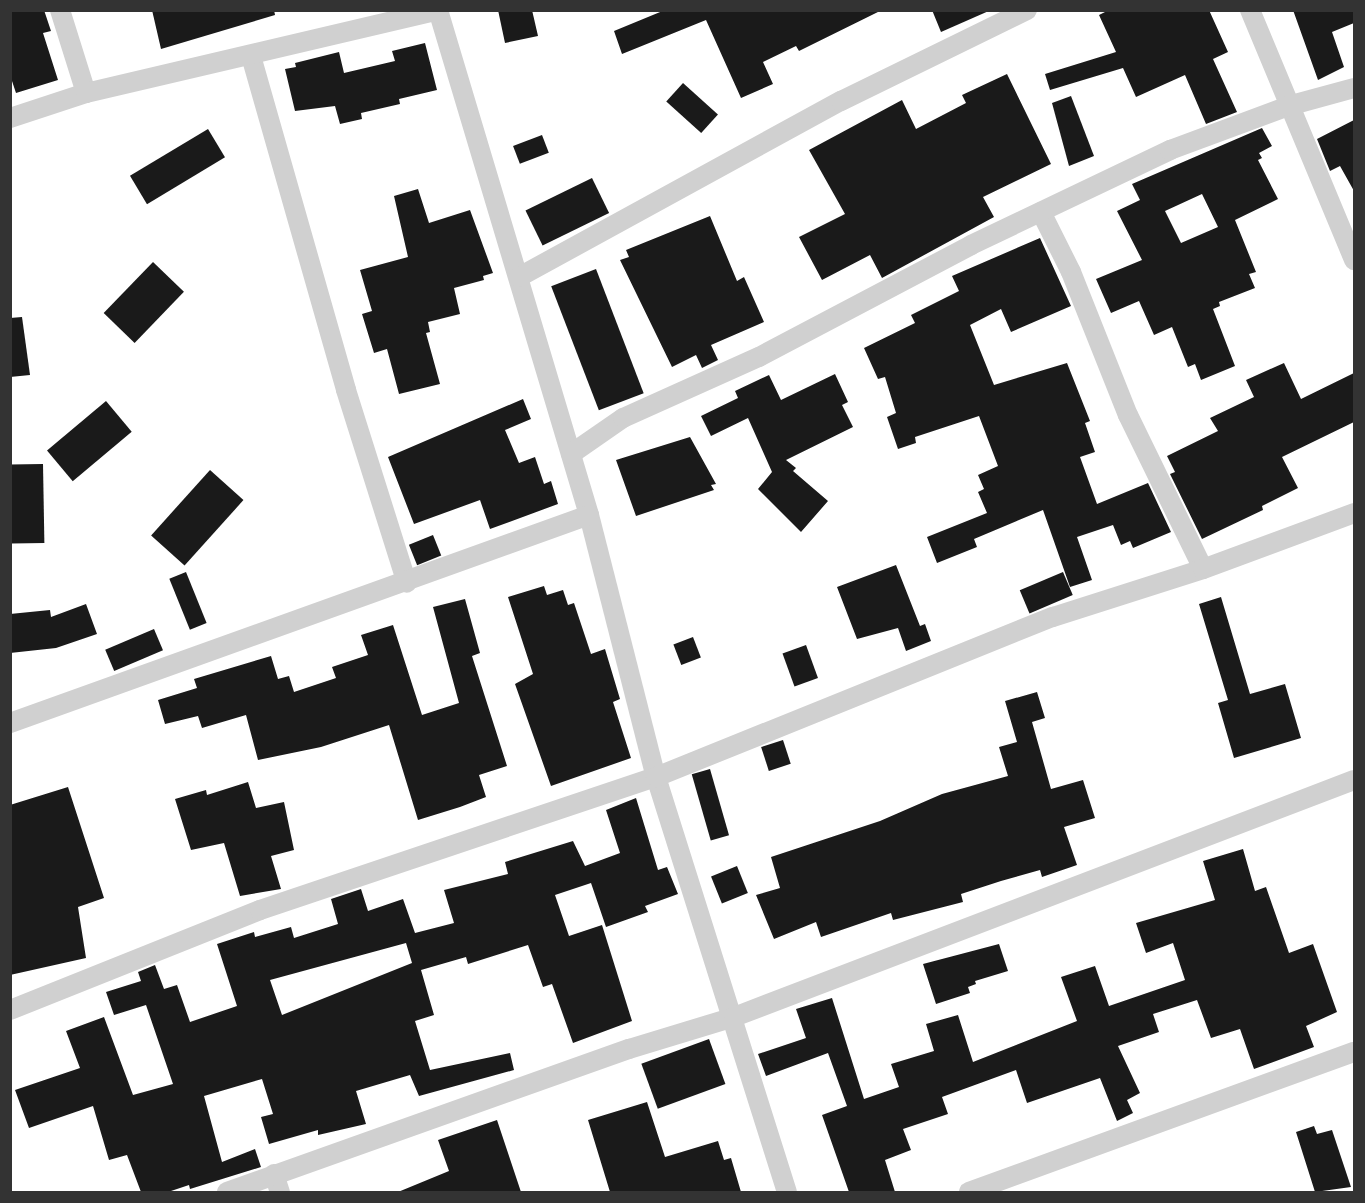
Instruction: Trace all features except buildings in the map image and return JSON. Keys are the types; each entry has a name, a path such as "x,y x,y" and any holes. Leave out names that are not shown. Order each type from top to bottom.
{"street":[{"path":"60,10 86,93"},
{"path":"519,277 841,101 1027,10"},
{"path":"1250,10 1354,260"},
{"path":"10,118 86,93 438,11 589,515 656,777 734,1017 787,1192"},
{"path":"251,56 346,390 407,583"},
{"path":"571,454 623,418 759,357 1041,212 1170,150 1288,106 1354,88"},
{"path":"1041,212 1071,272 1128,415 1203,569"},
{"path":"10,1010 260,910 656,777 1053,617 1203,569 1354,513"},
{"path":"10,723 407,583 589,515"},
{"path":"227,1192 274,1173 629,1049 734,1017 1354,780"},
{"path":"969,1192 1354,1052"},
{"path":"274,1173 280,1192"}]}
